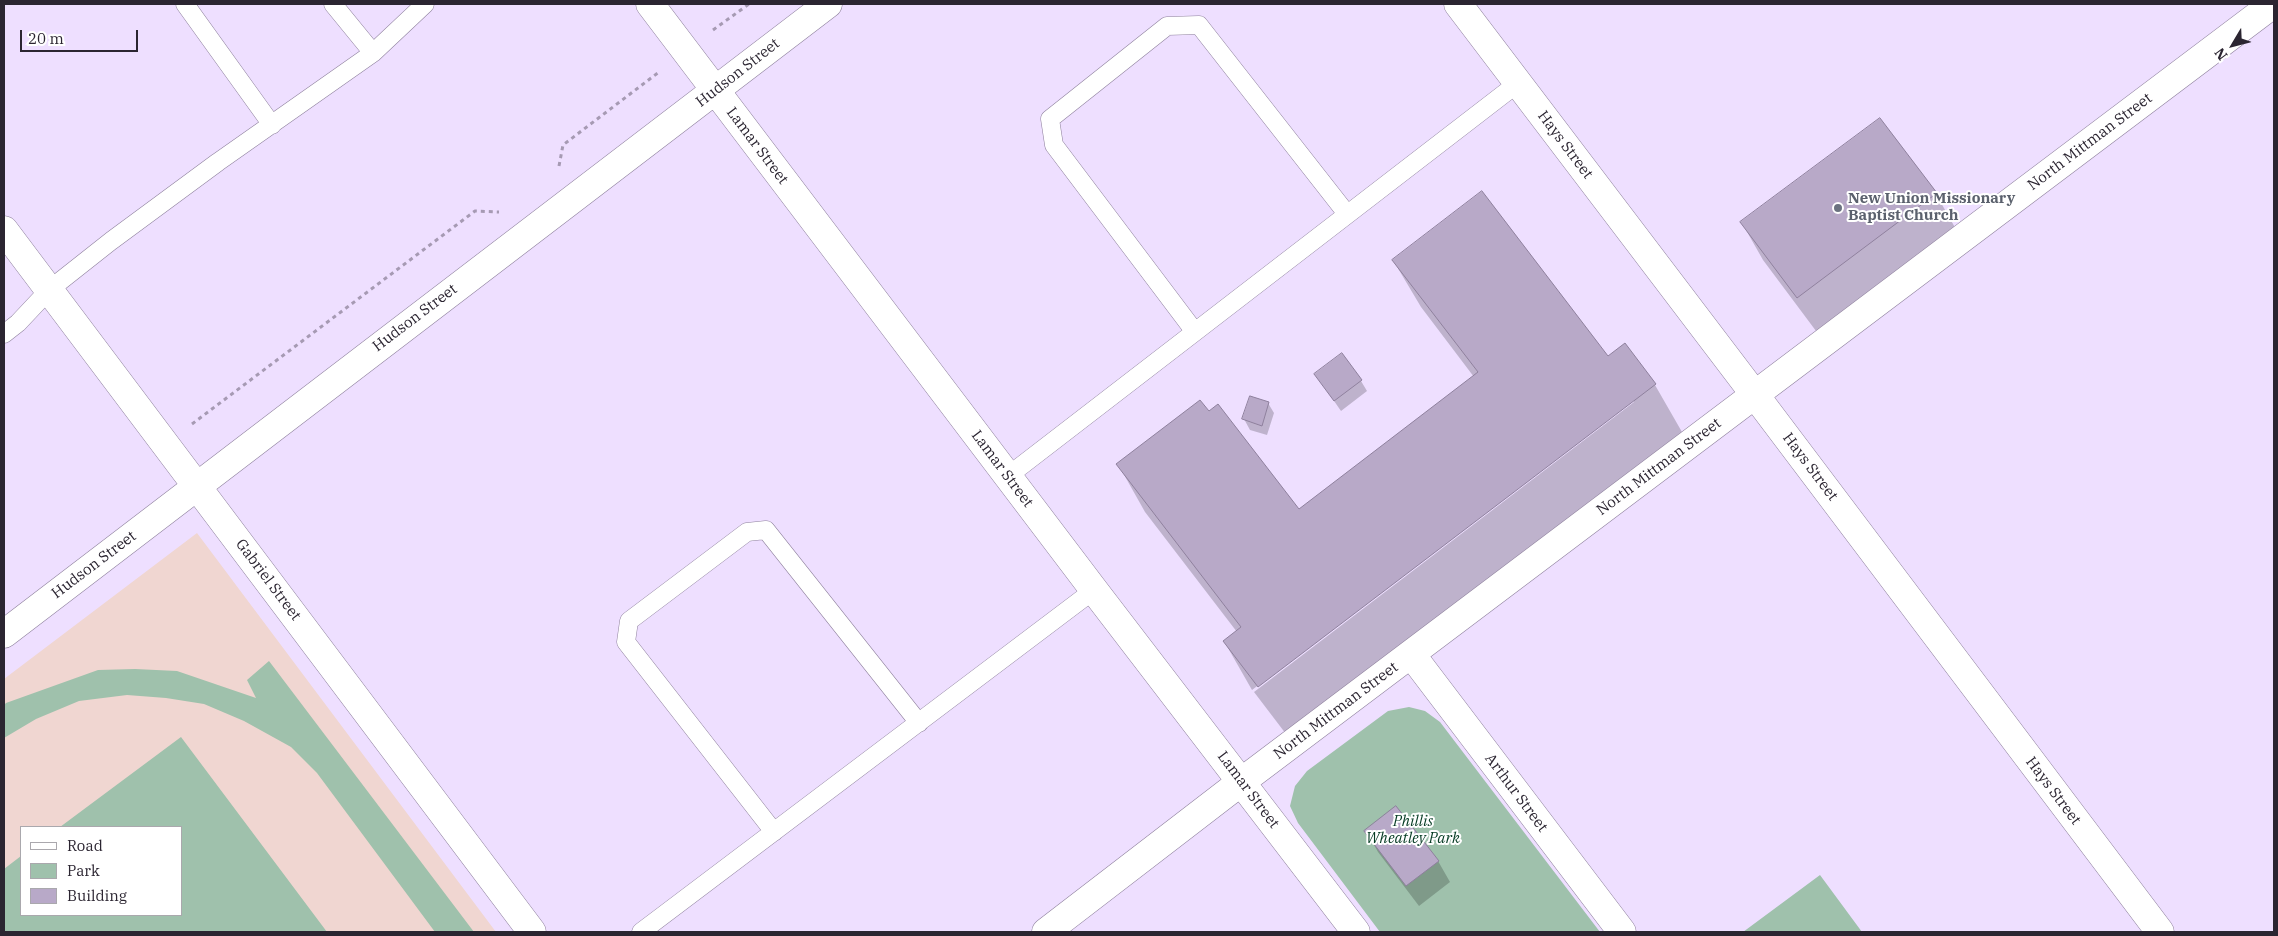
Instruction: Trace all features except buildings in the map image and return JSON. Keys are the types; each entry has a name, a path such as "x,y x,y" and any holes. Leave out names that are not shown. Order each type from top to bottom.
{"street":[{"name":"Lamar Street","path":"650,4 1356,932"},
{"name":"Hudson Street","path":"4,634 828,4"},
{"name":"Hays Street","path":"1458,4 1756,395 2160,932"},
{"name":"North Mittman Street","path":"1046,932 1241,782 2273,4"},
{"name":"Gabriel Street","path":"4,230 532,932"},
{"name":"Arthur Street","path":"1411,654 1622,932"}],"lane":[{"path":"185,4 272,125"},
{"path":"333,4 373,53"},
{"path":"4,334 18,323 49,290 111,241 373,53 425,4"},
{"path":"1195,332 1054,145 1050,119 1167,26 1199,25 1347,214"},
{"path":"1008,476 1518,83"},
{"path":"774,832 626,642 629,621 747,532 766,530 919,723"},
{"path":"641,932 1094,590"}],"path":[{"path":"558,167 564,145 749,4"},
{"path":"164,442 209,413 475,211 506,212"}],"shaded area":[{"path":"197,533 496,932 4,932 4,679"}],"green space":[{"path":"269,661 474,932 435,932 317,773 291,747 244,721 204,704 166,698 127,695 79,701 36,719 4,738 4,705 6,703 98,670 177,671 256,698 247,680"},
{"name":"Phillis Wheatley Park","path":"1409,707 1425,711 1440,722 1600,932 1380,932 1298,823 1290,806 1295,786 1307,771 1388,711"},
{"path":"181,737 327,932 4,932 4,869 20,857 20,916 182,916 182,826 61,826"},
{"path":"1820,875 1862,932 1743,932"}],"place":[{"name":"New Union Missionary Baptist Church","path":"1838,208"}]}
